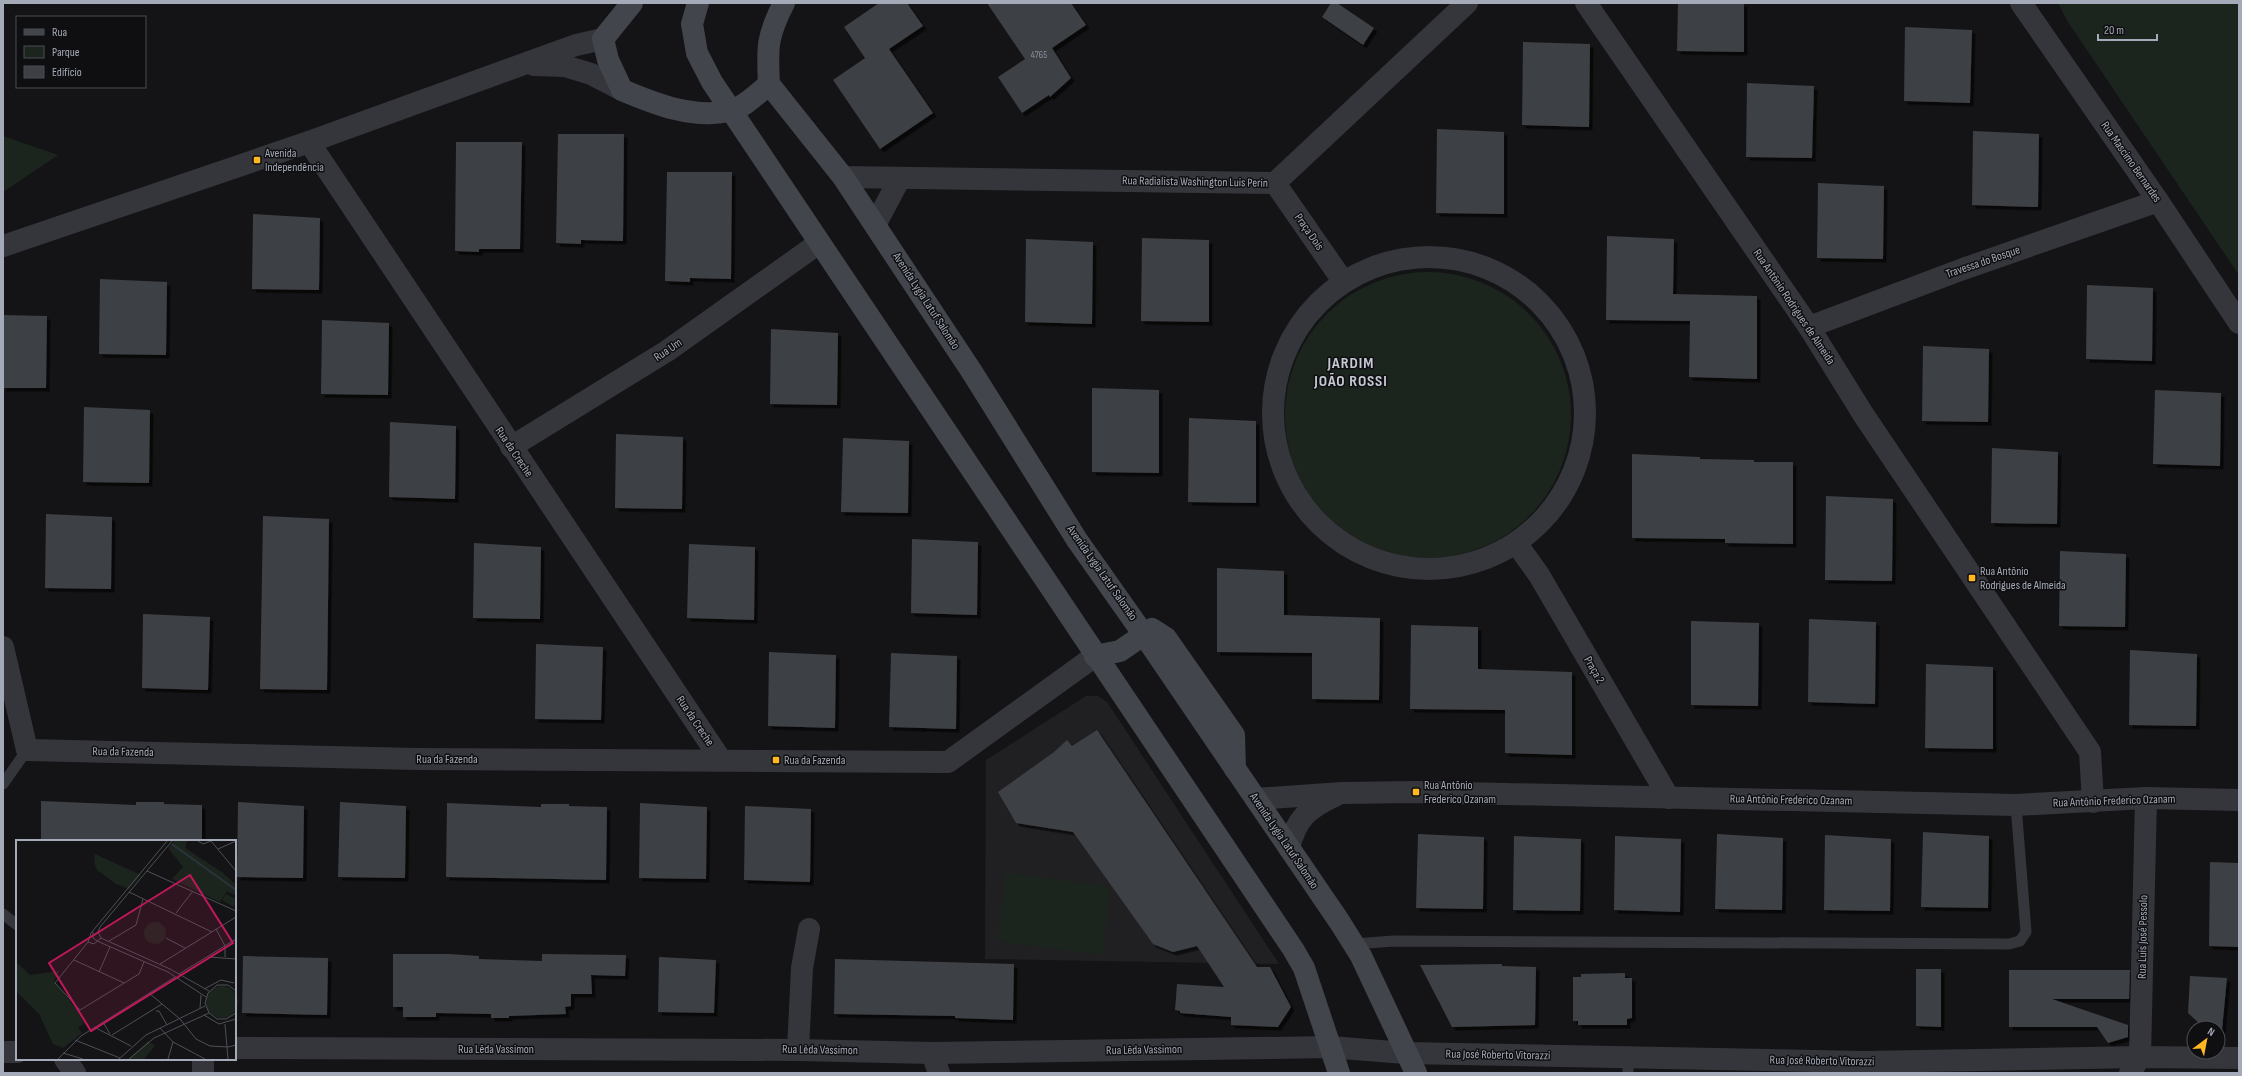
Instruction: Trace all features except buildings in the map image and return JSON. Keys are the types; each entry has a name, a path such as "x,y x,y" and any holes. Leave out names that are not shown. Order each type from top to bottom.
{"main road":[{"path":"632,3 602,39 608,60 622,90 658,105 700,113 730,111 751,100 769,84 767,55 771,30 784,3"},
{"path":"698,3 692,24 697,53 730,111 1006,518 1095,656 1293,949 1304,968 1339,1073"},
{"name":"Avenida Lygia Latuf Salomão","path":"769,84 843,177 972,372 1077,540 1144,634 1354,944 1405,1053 1416,1073"},
{"path":"1095,656 1120,651 1144,634"}],"street":[{"name":"Rua Radialista Washington Luis Perin","path":"843,177 1275,184 1467,3"},
{"name":"Rua Antônio Rodrigues de Almeida","path":"1586,3 1809,326 1863,414 2090,752 2093,802"},
{"name":"Rua Mascimo Bernardes","path":"2021,3 2158,201 2239,323"},
{"path":"3,246 309,142 576,46 602,39"},
{"path":"527,64 566,66 591,74 622,90"},
{"name":"Rua da Creche","path":"309,142 721,760"},
{"path":"875,225 900,178"},
{"name":"Praça Dois","path":"1275,184 1343,281"},
{"name":"Travessa do Bosque","path":"1809,326 1963,269 2158,201"},
{"name":"Rua Um","path":"511,447 667,351 819,243"},
{"path":"1437,256 1485,266 1527,291 1560,327 1581,372 1586,420 1576,468 1552,511 1516,544 1475,562 1431,569 1386,563 1346,545 1311,516 1287,478 1274,435 1274,390 1286,348 1294,335 1310,310 1343,281 1388,261 1437,256"},
{"name":"Praça 2","path":"1516,544 1539,575 1669,798"},
{"path":"3,647 27,750"},
{"name":"Rua da Fazenda","path":"27,750 410,758 948,762 1095,656"},
{"name":"Rua Antônio Frederico Ozanam","path":"1256,799 1342,793 1416,792 2016,805 2146,798 2239,800"},
{"name":"Rua Antônio Frederico Ozanam","path":"1289,848 1293,831 1303,817 1316,804 1342,793"},
{"name":"Rua Luís José Pessolo","path":"2135,1065 2146,798"},
{"path":"798,1050 802,968 809,928"},
{"name":"Rua Lêda Vassimon","path":"236,1048 798,1050 935,1063 1330,1047 1405,1053"},
{"path":"3,1052 16,1052"},
{"name":"Rua José Roberto Vitorazzi","path":"1405,1053 1628,1065 1864,1062 2135,1065 2239,1058"},
{"path":"67,1060 75,1073"},
{"path":"203,1060 203,1073"},
{"path":"1864,1062 1882,1073"}],"lane":[{"path":"3,784 27,750"},
{"path":"1354,944 1394,941 2009,944 2020,941 2026,932 2016,805"},
{"path":"3,914 16,925"}],"shaded area":[{"path":"1086,696 1098,696 1107,702 1279,964 985,959 986,760"}],"green space":[{"path":"2058,3 2239,3 2239,275 2068,22"},
{"path":"3,136 58,155 3,192"},
{"path":"1414,272 1442,272 1456,274 1483,282 1519,304 1539,324 1561,360 1569,387 1571,415 1569,443 1561,470 1539,506 1519,526 1483,548 1470,552 1442,558 1414,558 1400,556 1373,548 1337,526 1317,506 1295,470 1291,457 1285,429 1285,401 1287,387 1295,360 1317,324 1337,304 1373,282 1386,278"},
{"path":"1006,873 1111,887 1102,955 997,941"}],"place":[{"name":"Avenida Independência","path":"257,160"},
{"name":"Rua Antônio Rodrigues de Almeida","path":"1972,578"},
{"name":"Rua da Fazenda","path":"776,760"},
{"name":"Rua Antônio Frederico Ozanam","path":"1416,792"}],"district":[{"name":"JARDIM JOÃO ROSSI","path":"1351,372"}]}
